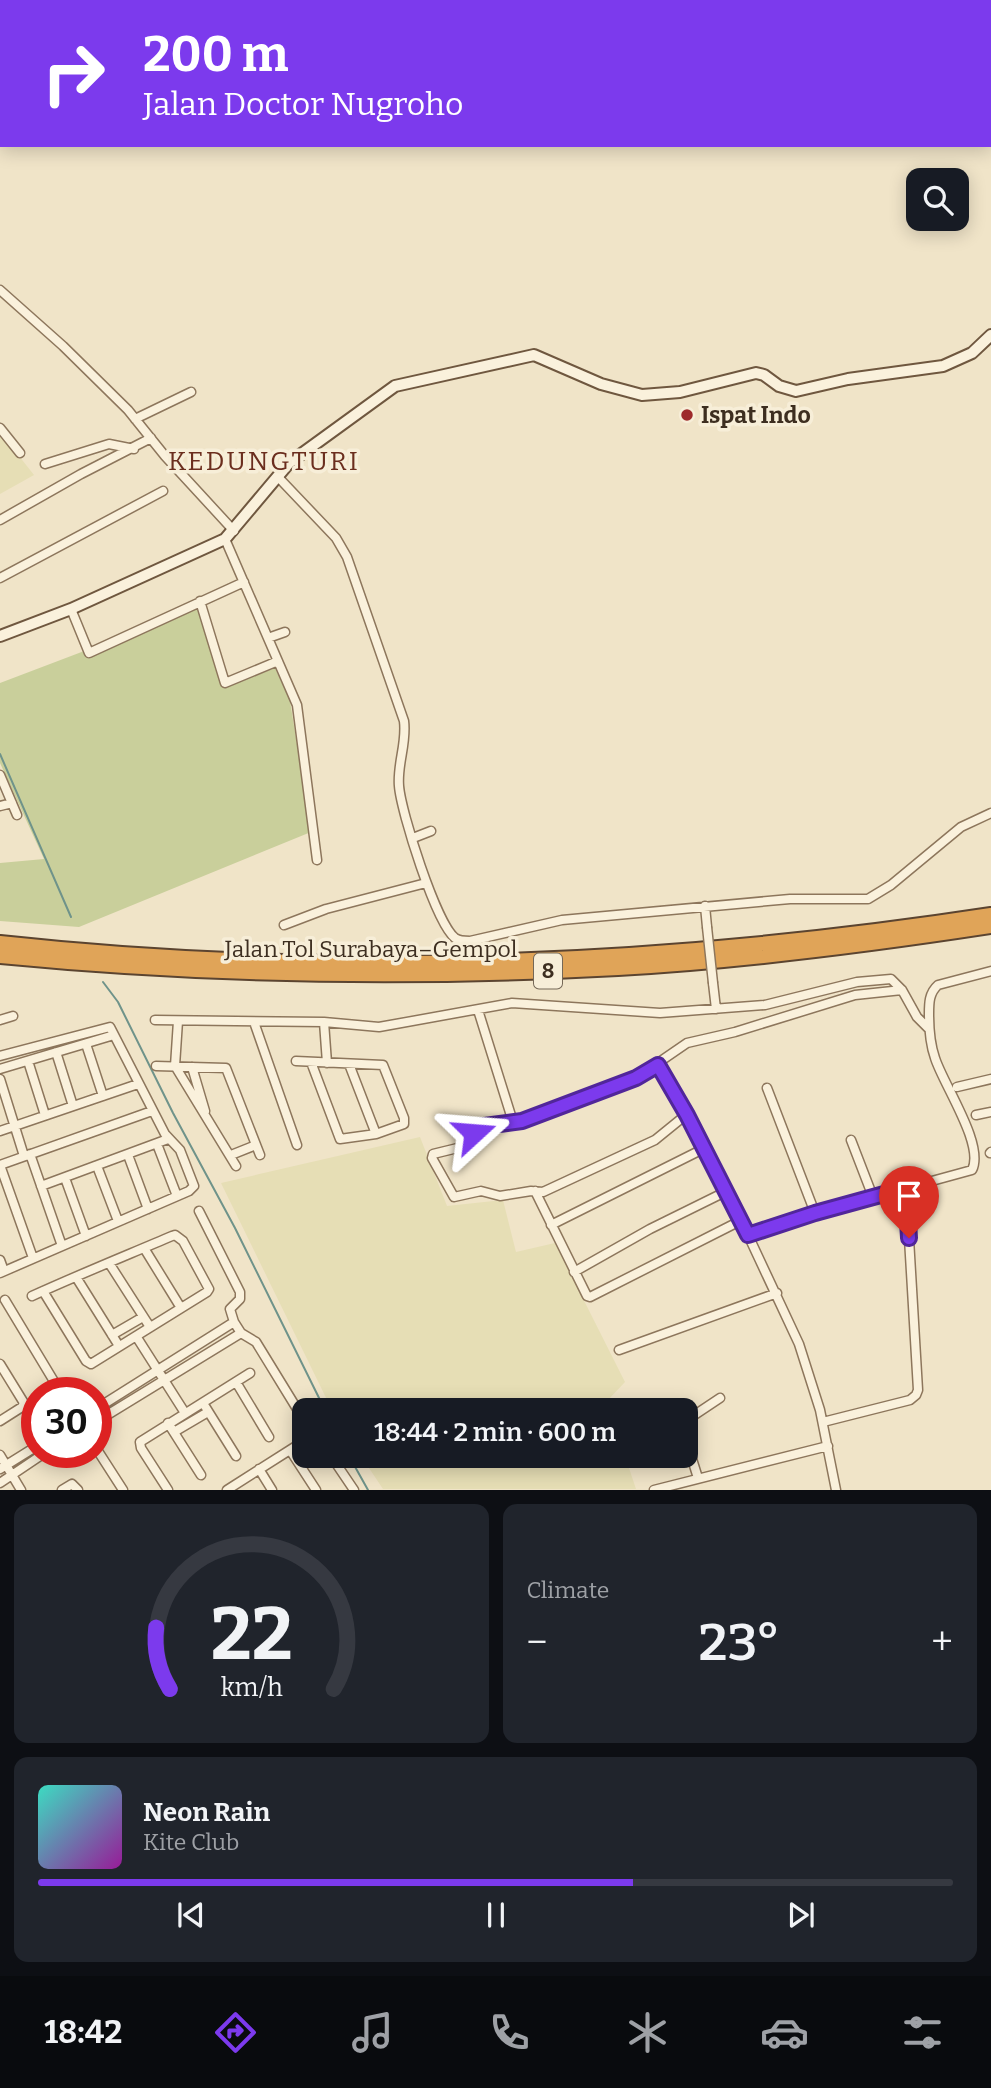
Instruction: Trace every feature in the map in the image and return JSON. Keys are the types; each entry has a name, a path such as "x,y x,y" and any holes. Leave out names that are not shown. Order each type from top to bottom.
{"highway":[{"name":"Jalan Tol Surabaya–Gempol","path":"0,943 218,959 334,962 489,961 721,948 913,927 991,915"},
{"name":"Jalan Tol Surabaya–Gempol","path":"0,956 232,972 491,974 749,958 991,926"}],"street":[{"path":"0,290 63,346 135,419 234,531"},
{"path":"0,636 71,609 225,540 298,455 396,386 534,355 601,384 642,395 680,392 756,373 764,375 779,386 796,391 848,379 943,366 972,353 991,335"},
{"path":"135,419 191,392"},
{"path":"0,428 20,453"},
{"path":"0,520 151,438"},
{"path":"45,464 109,444 134,449"},
{"path":"278,477 336,538 343,548 358,586 404,722 399,791 412,838 426,883 442,919 454,937 460,941 562,920 790,899 867,900 891,885 961,827 991,813"},
{"path":"0,578 163,491"},
{"path":"225,540 297,705 317,860"},
{"path":"71,609 89,653 244,582"},
{"path":"200,601 225,683 278,661"},
{"path":"268,638 285,632"},
{"path":"0,775 17,815"},
{"path":"0,806 12,803"},
{"path":"412,838 431,831"},
{"path":"284,925 326,909 426,883"},
{"path":"705,906 716,1009"},
{"path":"748,1235 815,1213 970,1171 975,1162 964,1122 934,1056 928,1028 929,1002 935,986 991,971"},
{"path":"155,1020 324,1022 379,1027 512,1003 660,1013 765,1005 837,986 883,979 894,980 917,1017 928,1028"},
{"path":"687,1115 655,1140 543,1192 500,1196 481,1191 454,1197 432,1158 433,1154 474,1144 476,1128 522,1121 636,1078 679,1048 694,1041 735,1032 855,995 902,990"},
{"path":"478,1010 513,1122"},
{"path":"0,1020 13,1016"},
{"path":"178,1021 175,1066 236,1166"},
{"path":"254,1022 297,1145"},
{"path":"324,1022 327,1063"},
{"path":"0,1056 110,1027 152,1111 168,1139 180,1150 194,1186 191,1190 2,1272 0,1261"},
{"path":"0,1069 114,1035"},
{"path":"86,1044 103,1096"},
{"path":"57,1052 73,1106"},
{"path":"28,1061 45,1115"},
{"path":"296,1061 380,1064 386,1069 405,1122 402,1126 376,1134 340,1139 311,1062"},
{"path":"349,1064 376,1134"},
{"path":"658,1065 687,1115 748,1235 799,1344 822,1422 836,1489"},
{"path":"156,1066 224,1067 228,1070 260,1155"},
{"path":"192,1067 207,1118"},
{"path":"0,1079 62,1246"},
{"path":"957,1087 991,1079"},
{"path":"0,1130 138,1083"},
{"path":"767,1088 815,1213"},
{"path":"33,1258 0,1165 152,1111"},
{"path":"976,1115 991,1112"},
{"path":"41,1186 168,1139"},
{"path":"851,1140 873,1197"},
{"path":"158,1144 177,1196"},
{"path":"231,1155 256,1145"},
{"path":"551,1226 704,1149"},
{"path":"128,1155 148,1209"},
{"path":"97,1166 118,1221"},
{"path":"65,1178 86,1236"},
{"path":"822,1422 910,1400 918,1390 906,1188"},
{"path":"535,1191 574,1272 590,1297 740,1222"},
{"path":"574,1272 725,1192"},
{"path":"199,1211 241,1296 230,1309 234,1322 241,1333 256,1342 292,1401"},
{"path":"32,1296 43,1291 175,1235 183,1241 209,1289 95,1363 88,1363 43,1291"},
{"path":"144,1248 181,1308"},
{"path":"109,1263 150,1327"},
{"path":"76,1277 119,1346"},
{"path":"619,1350 777,1293"},
{"path":"5,1300 51,1377"},
{"path":"112,1335 143,1317"},
{"path":"112,1399 234,1322"},
{"path":"112,1409 241,1333"},
{"path":"136,1336 185,1413"},
{"path":"0,1364 24,1403 0,1421"},
{"path":"167,1489 139,1444 250,1373"},
{"path":"236,1382 269,1437"},
{"path":"698,1413 720,1398"},
{"path":"202,1403 236,1456"},
{"path":"174,1432 208,1412"},
{"path":"168,1423 201,1475"},
{"path":"654,1489 828,1446"},
{"path":"227,1489 290,1450 316,1489"},
{"path":"0,1455 3,1467 21,1489"},
{"path":"3,1467 21,1456"},
{"path":"0,1483 22,1468"},
{"path":"109,1468 122,1489"},
{"path":"339,1468 354,1489"},
{"path":"695,1468 698,1478"},
{"path":"259,1469 272,1489"},
{"path":"62,1489 75,1487"}],"shaded area":[{"path":"0,432 34,475 0,494"},
{"path":"420,1137 447,1206 503,1200 516,1252 555,1243 625,1382 610,1398 326,1398 221,1183"},
{"path":"369,1468 629,1468 636,1489 383,1489"}],"green space":[{"path":"200,607 225,688 275,668 290,701 311,832 79,927 0,921 0,863 44,859 0,763 0,683"}],"waterway":[{"path":"0,754 71,917"},
{"path":"103,982 118,1002 319,1398"},
{"path":"356,1468 368,1490"}],"place":[{"name":"Ispat Indo","path":"687,415"}],"district":[{"name":"KEDUNGTURI","path":"264,461"}],"route":[{"path":"474,1133 477,1127 522,1121 564,1107 636,1078 658,1065 687,1115 748,1235 906,1188 909,1238"}]}
